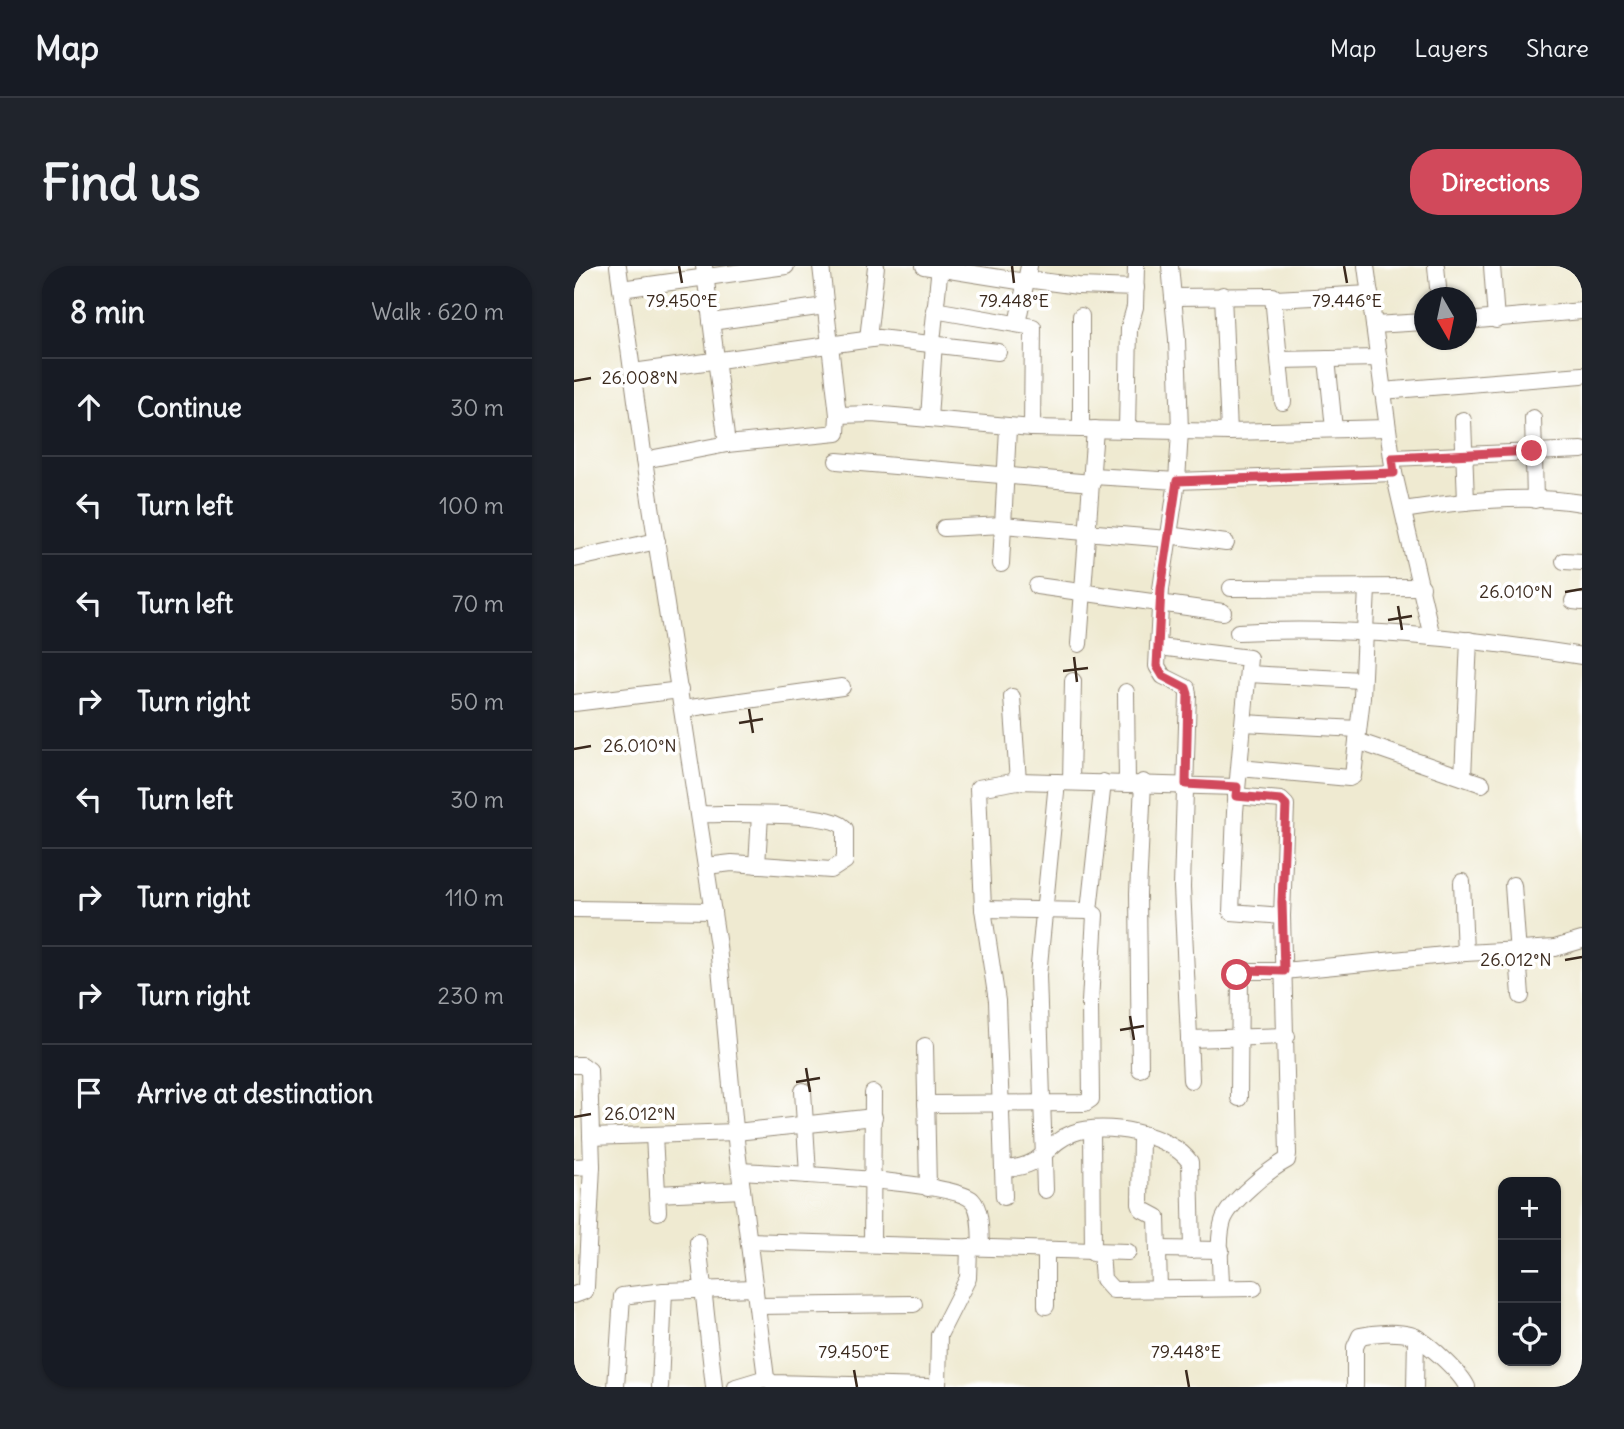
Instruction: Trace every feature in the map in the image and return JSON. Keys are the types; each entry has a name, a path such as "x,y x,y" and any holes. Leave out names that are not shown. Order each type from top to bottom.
{"street":[{"path":"618,266 644,460 713,911 742,1190 770,1383"},
{"path":"621,289 705,271 786,266"},
{"path":"644,460 727,444 837,433 838,415 821,266"},
{"path":"868,339 876,266"},
{"path":"1127,429 1129,328 1135,312 1136,266"},
{"path":"1170,266 1180,431 1177,481 1168,537 1158,671 1183,685 1188,694 1182,887 1191,1080"},
{"path":"1366,266 1393,466 1432,637"},
{"path":"1436,266 1438,287"},
{"path":"1492,266 1496,320"},
{"path":"929,419 935,267 1027,276 1078,286 1136,288"},
{"path":"705,271 727,444"},
{"path":"1017,324 1027,276"},
{"path":"1173,297 1269,294 1275,299 1370,294"},
{"path":"1223,295 1229,432"},
{"path":"1275,299 1283,402"},
{"path":"711,322 825,306"},
{"path":"934,310 1034,329 1032,428"},
{"path":"1477,321 1582,311"},
{"path":"1079,644 1092,480 1082,316"},
{"path":"1374,324 1414,322"},
{"path":"633,372 868,339 933,342 998,352"},
{"path":"1280,360 1379,358"},
{"path":"1327,359 1334,429"},
{"path":"1382,391 1582,375"},
{"path":"838,415 872,414 1008,428 1229,432 1387,428"},
{"path":"1533,418 1535,500"},
{"path":"1463,420 1466,502"},
{"path":"1001,564 1008,428"},
{"path":"837,461 1005,475 1177,481 1393,466 1464,453 1582,450"},
{"path":"1403,510 1466,502 1535,500 1582,503"},
{"path":"944,528 1003,525 1226,543"},
{"path":"574,559 657,541"},
{"path":"1564,561 1582,562"},
{"path":"1037,586 1223,612"},
{"path":"1231,588 1422,587"},
{"path":"1240,768 1349,778 1354,772 1367,588"},
{"path":"1238,632 1294,630 1432,637 1582,656"},
{"path":"1462,777 1469,640"},
{"path":"1159,648 1247,656 1249,674 1237,792 1231,912 1282,916"},
{"path":"1249,674 1362,680"},
{"path":"1045,1190 1038,975 1043,909 1064,782 1073,681"},
{"path":"683,709 842,687"},
{"path":"574,704 680,690"},
{"path":"1126,692 1135,782 1140,1069"},
{"path":"1012,696 1018,781"},
{"path":"1244,723 1357,735 1482,784"},
{"path":"1004,1197 1003,1103 997,1001 983,909 977,793 982,786 1018,781 1135,782 1186,784 1281,800 1286,805 1282,916 1287,1036 1287,1160 1269,1170 1227,1213 1222,1230 1221,1288"},
{"path":"1089,911 1103,782"},
{"path":"699,814 836,819 845,829 845,861 831,870 732,863 706,866"},
{"path":"757,865 760,816"},
{"path":"1462,882 1465,953"},
{"path":"1513,885 1521,996"},
{"path":"574,909 713,911"},
{"path":"926,1104 1085,1103 1091,1098 1090,1002 1096,920 1093,912 983,909"},
{"path":"1239,1098 1240,971 1284,971 1465,953 1555,948 1582,940"},
{"path":"1189,1039 1287,1036"},
{"path":"925,1046 928,1188"},
{"path":"574,1065 587,1066 589,1070 592,1166 586,1287 585,1291 574,1295"},
{"path":"803,1091 808,1175"},
{"path":"872,1244 873,1093"},
{"path":"574,1124 591,1131 654,1135 736,1132 806,1122 874,1117"},
{"path":"1003,1169 1027,1167 1072,1133 1092,1130 1141,1134 1165,1141 1183,1153 1190,1162 1192,1250"},
{"path":"1092,1130 1097,1253 1103,1279 1113,1290 1135,1292 1159,1288 1254,1288"},
{"path":"1141,1134 1140,1205 1142,1209 1157,1217 1159,1288"},
{"path":"654,1135 658,1212"},
{"path":"574,1167 592,1166"},
{"path":"740,1171 874,1181 949,1191 972,1200 979,1216 975,1247 968,1278 939,1335 938,1387"},
{"path":"657,1194 742,1190"},
{"path":"698,1241 714,1387"},
{"path":"749,1241 1128,1252"},
{"path":"1159,1249 1222,1250"},
{"path":"1046,1251 1046,1306"},
{"path":"615,1387 622,1296 664,1290 755,1288"},
{"path":"660,1387 664,1290"},
{"path":"757,1306 914,1304"},
{"path":"1355,1387 1355,1347 1360,1336 1407,1334 1416,1337 1461,1376 1467,1387"},
{"path":"1415,1387 1416,1337"},
{"path":"736,1387 770,1383 928,1387"}],"route":[{"path":"1237,975 1244,970 1284,971 1282,902 1286,805 1285,801 1281,800 1236,796 1237,787 1186,784 1188,694 1183,685 1163,676 1157,666 1161,589 1177,481 1359,476 1394,473 1392,458 1532,451"}]}
